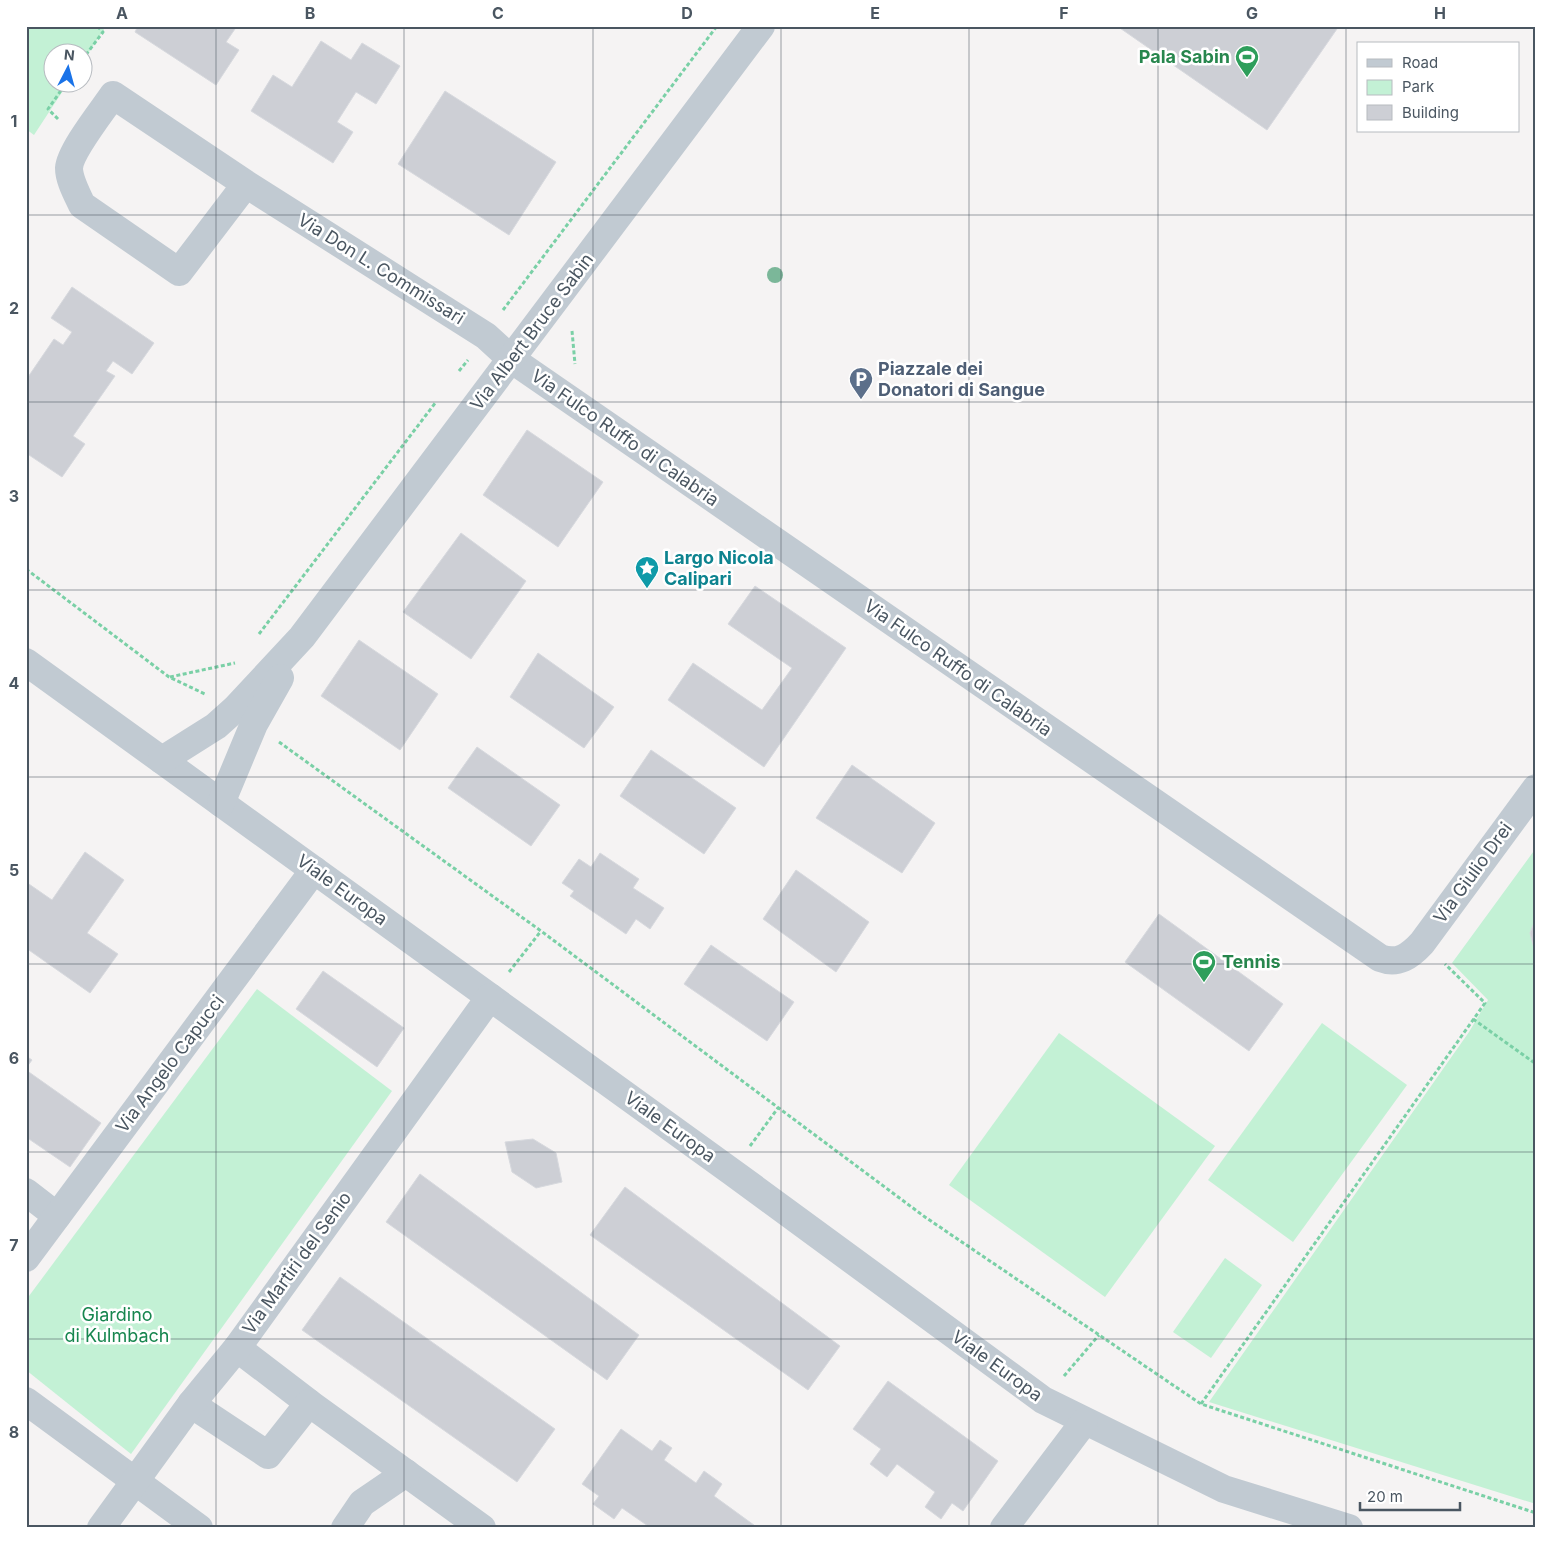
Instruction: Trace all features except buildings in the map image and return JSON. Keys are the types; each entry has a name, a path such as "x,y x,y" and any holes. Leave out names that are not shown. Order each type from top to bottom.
{"street":[{"name":"Via Albert Bruce Sabin","path":"221,803 244,716 761,26"},
{"name":"Via Don L. Commissari","path":"246,184 179,272 82,205 75,192 69,167 82,140 113,95 246,184 486,336 511,359"},
{"name":"Via Fulco Ruffo di Calabria","path":"511,359 1380,958 1390,962 1410,956"},
{"name":"Viale Europa","path":"26,662 732,1172 1043,1400 1084,1422 1224,1489 1349,1528"},
{"name":"Via Albert Bruce Sabin","path":"162,760 216,726 244,716"},
{"name":"Via Giulio Drei","path":"1410,956 1422,943 1536,788"},
{"name":"Via Angelo Capucci","path":"26,1258 314,870"},
{"name":"Via Martiri del Senio","path":"101,1528 191,1404 237,1348 490,997"},
{"path":"26,1192 57,1216"},
{"path":"237,1348 309,1403 482,1528"},
{"path":"26,1401 200,1528"},
{"path":"191,1404 268,1455 309,1403"},
{"path":"1004,1528 1084,1422"},
{"path":"345,1528 362,1503 406,1473"}],"path":[{"path":"92,47 103,32 97,26"},
{"path":"457,374 521,285 717,26"},
{"path":"255,639 440,397"},
{"path":"26,569 169,677 244,716 541,931 925,1217 1201,1404 1536,1513"},
{"path":"169,677 238,662"},
{"path":"490,997 541,931"},
{"path":"1201,1404 1484,1003 1444,964 1450,956"},
{"path":"1473,1018 1536,1064"},
{"path":"732,1172 778,1108"},
{"path":"1043,1400 1099,1335"}],"green space":[{"path":"26,26 106,26 92,47 92,42 42,42 42,92 62,92 34,135 26,129"},
{"path":"1536,848 1536,1504 1209,1402 1469,1032 1488,1000 1452,963"},
{"name":"Giardino di Kulmbach","path":"257,989 392,1091 131,1454 26,1370 26,1300"},
{"path":"1322,1023 1407,1085 1293,1242 1208,1180"},
{"path":"1059,1033 1215,1146 1105,1297 949,1185"},
{"path":"1225,1258 1262,1285 1211,1358 1173,1332"}],"place":[{"name":"Pala Sabin","path":"1247,78"},
{"name":"Piazzale dei Donatori di Sangue","path":"861,400"},
{"name":"Largo Nicola Calipari","path":"647,589"},
{"name":"Tennis","path":"1204,983"}]}
